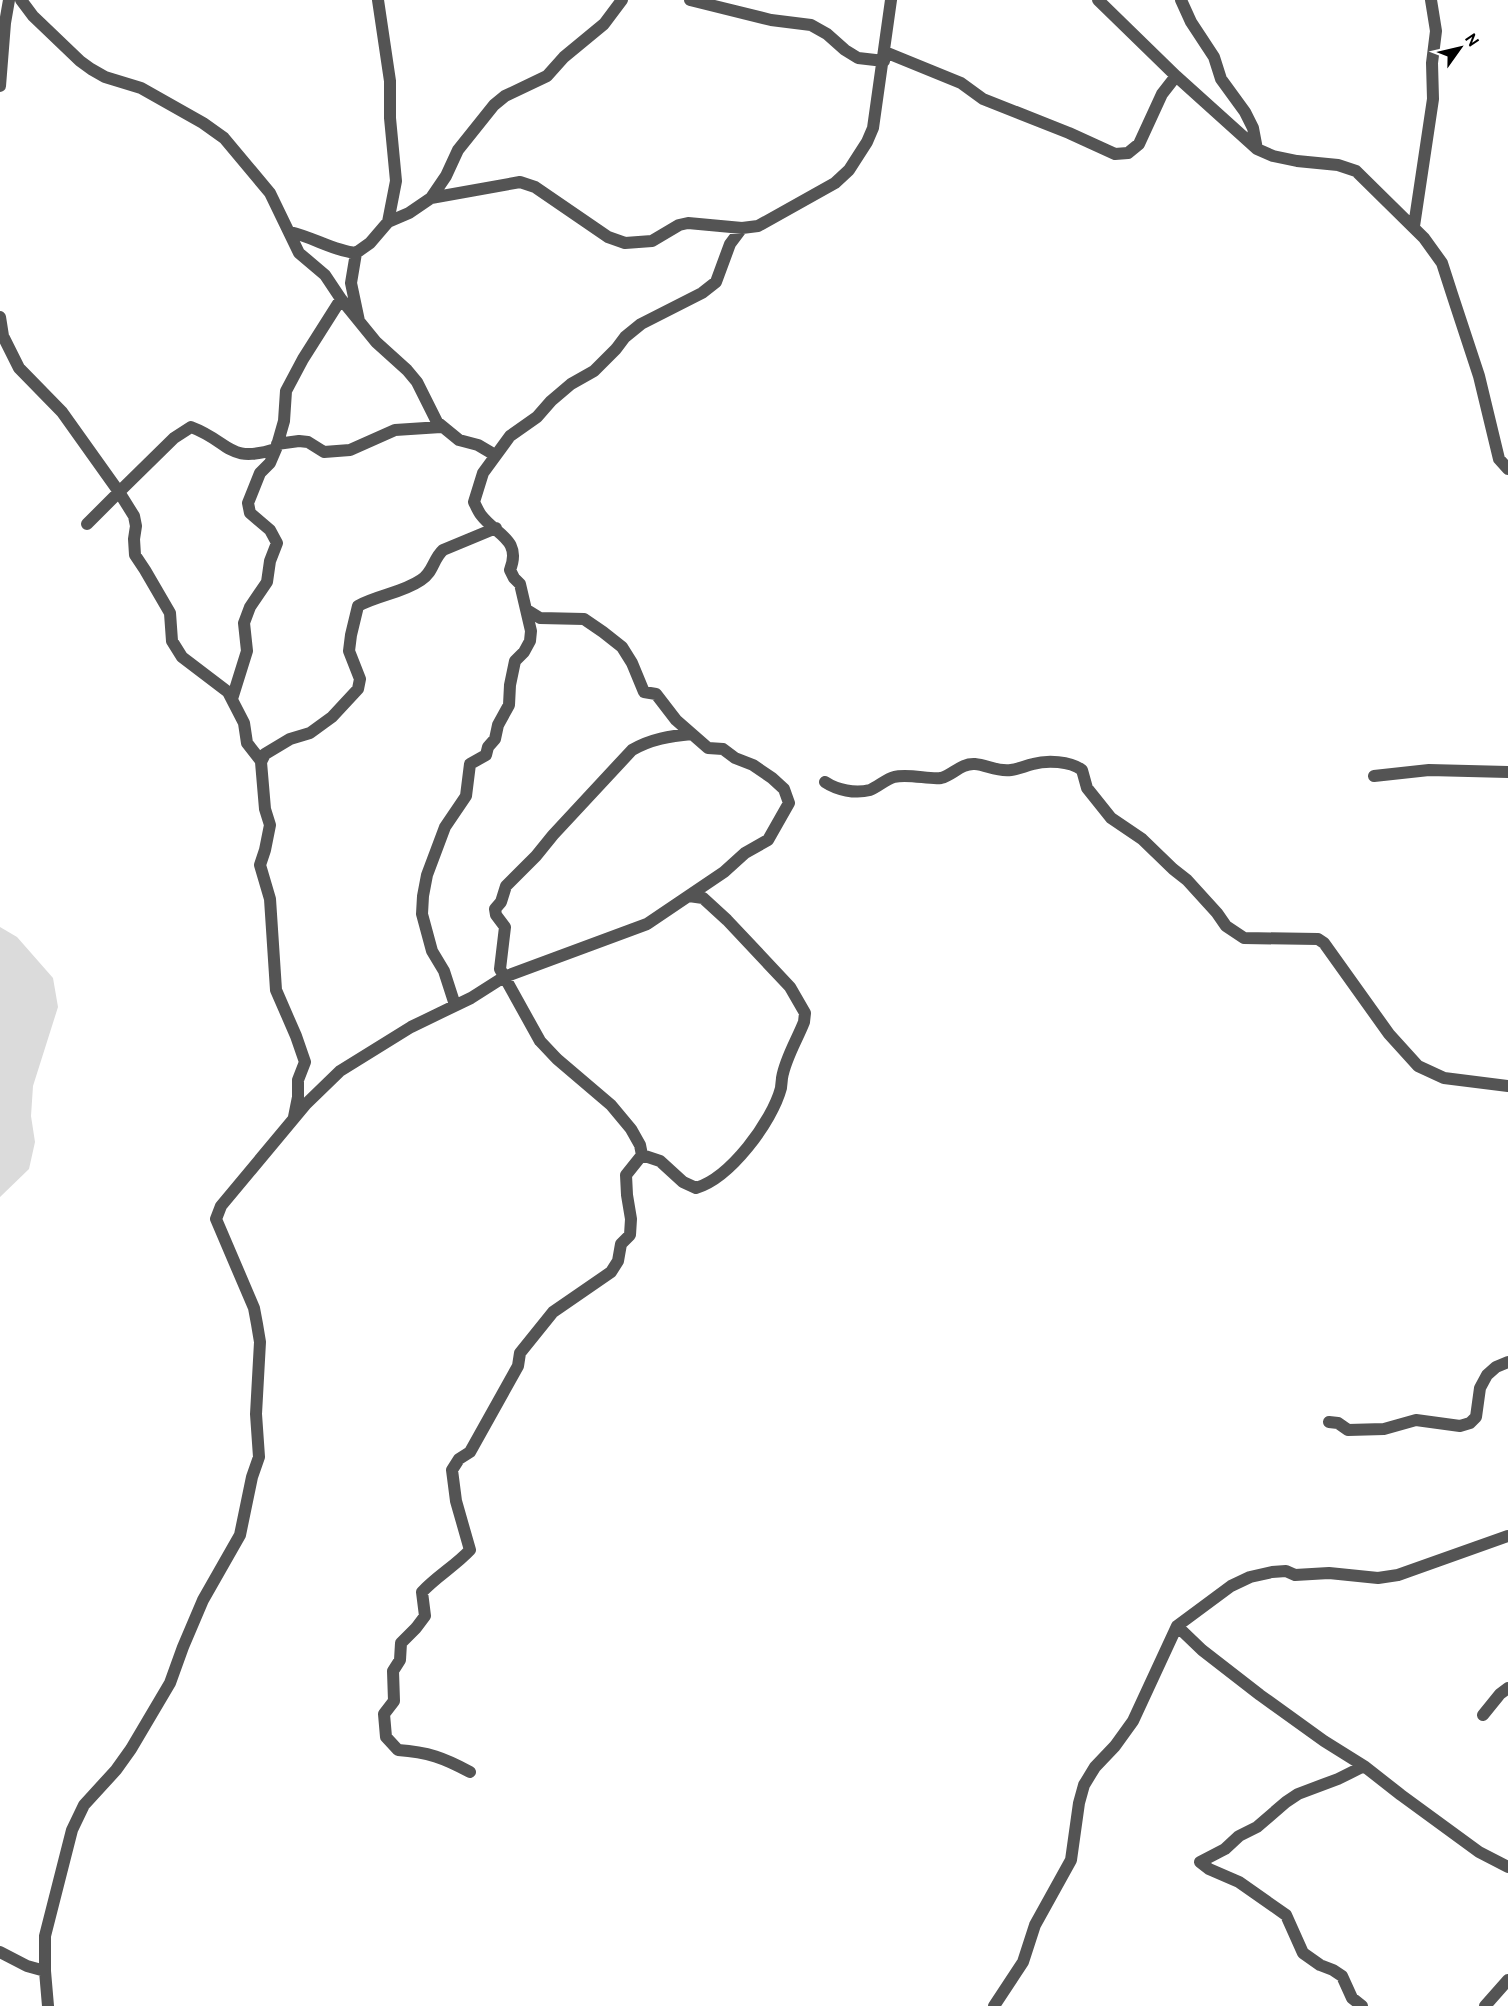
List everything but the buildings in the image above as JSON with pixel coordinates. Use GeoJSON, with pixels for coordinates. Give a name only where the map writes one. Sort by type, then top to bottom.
{"type":"FeatureCollection","features":[{"type":"Feature","properties":{"kind":"street"},"geometry":{"type":"LineString","coordinates":[[0,86],[2,33],[9,0]]}},
{"type":"Feature","properties":{"kind":"street"},"geometry":{"type":"LineString","coordinates":[[21,0],[33,16],[91,69],[105,77],[141,88],[203,123],[224,138],[270,193],[299,253],[325,275],[341,299],[376,342],[417,382],[425,401],[441,427],[459,440],[495,455]]}},
{"type":"Feature","properties":{"kind":"street"},"geometry":{"type":"LineString","coordinates":[[378,0],[390,81],[390,118],[396,181],[388,222]]}},
{"type":"Feature","properties":{"kind":"street"},"geometry":{"type":"LineString","coordinates":[[290,232],[318,240],[346,252],[356,253],[370,243],[388,222],[409,213],[431,198],[446,176],[458,150],[494,105],[505,96],[548,76],[564,57],[604,24],[622,0]]}},
{"type":"Feature","properties":{"kind":"street"},"geometry":{"type":"LineString","coordinates":[[690,0],[771,20],[811,25],[827,34],[858,58],[884,57],[961,83],[983,99],[1069,133],[1114,154],[1128,153],[1139,144],[1162,94],[1176,76]]}},
{"type":"Feature","properties":{"kind":"street"},"geometry":{"type":"LineString","coordinates":[[431,198],[520,182],[535,187],[608,237],[625,243],[652,241],[679,225],[688,223],[742,228],[758,226],[835,183],[849,170],[867,142],[873,128],[891,0]]}},
{"type":"Feature","properties":{"kind":"street"},"geometry":{"type":"LineString","coordinates":[[1098,0],[1176,76],[1257,149],[1272,156],[1338,165],[1356,171],[1384,201],[1414,226],[1442,263],[1479,376],[1499,459],[1508,469]]}},
{"type":"Feature","properties":{"kind":"street"},"geometry":{"type":"LineString","coordinates":[[1181,0],[1191,22],[1214,57],[1221,79],[1245,112],[1253,128],[1257,149]]}},
{"type":"Feature","properties":{"kind":"street"},"geometry":{"type":"LineString","coordinates":[[1414,226],[1433,99],[1432,63],[1436,32],[1431,0]]}},
{"type":"Feature","properties":{"kind":"street"},"geometry":{"type":"LineString","coordinates":[[454,1005],[444,971],[432,951],[422,914],[427,875],[445,827],[466,796],[470,764],[486,755],[488,747],[495,739],[498,724],[509,705],[515,661],[530,641],[531,631],[520,584],[510,570],[515,559],[510,544],[481,515],[474,502],[483,473],[510,436],[537,417],[571,384],[594,371],[625,337],[641,324],[702,293],[716,282],[730,244],[742,228]]}},
{"type":"Feature","properties":{"kind":"street"},"geometry":{"type":"LineString","coordinates":[[356,253],[351,283],[359,321]]}},
{"type":"Feature","properties":{"kind":"street"},"geometry":{"type":"LineString","coordinates":[[232,699],[247,651],[244,623],[250,607],[267,582],[270,561],[277,543],[270,530],[250,513],[248,503],[260,473],[270,463],[277,446],[284,421],[286,391],[303,359],[341,299]]}},
{"type":"Feature","properties":{"kind":"street"},"geometry":{"type":"LineString","coordinates":[[0,317],[3,336],[19,368],[62,412],[134,516],[135,555],[170,612],[171,641],[182,657],[228,692],[244,723],[247,743],[261,761],[265,809],[270,825],[260,865],[270,899],[276,990],[305,1062],[298,1080],[298,1097],[293,1121]]}},
{"type":"Feature","properties":{"kind":"street"},"geometry":{"type":"LineString","coordinates":[[87,524],[174,438],[191,427],[238,454],[256,455],[277,446],[308,442],[324,452],[350,450],[395,430],[441,427]]}},
{"type":"Feature","properties":{"kind":"street"},"geometry":{"type":"LineString","coordinates":[[261,761],[266,754],[290,739],[310,733],[332,717],[358,689],[360,679],[349,651],[358,606],[372,598],[384,596],[422,580],[432,570],[437,556],[443,550],[496,528]]}},
{"type":"Feature","properties":{"kind":"street"},"geometry":{"type":"LineString","coordinates":[[48,2006],[45,1936],[77,1816],[116,1770],[170,1683],[203,1600],[240,1535],[252,1477],[259,1457],[256,1414],[260,1342],[254,1308],[216,1219],[221,1206],[306,1104],[340,1071],[411,1027],[504,977],[647,924],[724,872],[745,853],[768,840],[789,803],[784,789],[772,778],[753,765],[735,759],[723,749],[708,748],[665,708],[656,694],[644,692],[632,663],[622,647],[603,632],[584,619],[540,618],[527,610]]}},
{"type":"Feature","properties":{"kind":"street"},"geometry":{"type":"LineString","coordinates":[[470,1772],[442,1757],[421,1751],[398,1750],[386,1737],[384,1714],[394,1701],[393,1671],[400,1660],[401,1643],[424,1616],[422,1592],[435,1578],[459,1562],[470,1550],[456,1501],[452,1470],[459,1459],[470,1452],[518,1366],[520,1353],[552,1312],[611,1272],[618,1261],[621,1244],[630,1235],[631,1219],[626,1175],[642,1155],[640,1145],[631,1129],[611,1105],[557,1059],[540,1041],[500,969],[505,927],[496,915],[495,909],[501,902],[506,886],[632,750],[645,743],[666,737],[692,734]]}},
{"type":"Feature","properties":{"kind":"street"},"geometry":{"type":"LineString","coordinates":[[825,782],[836,789],[856,791],[869,790],[895,777],[941,778],[962,766],[975,764],[998,771],[1012,770],[1036,763],[1053,762],[1077,766],[1082,770],[1087,788],[1111,818],[1142,839],[1187,880],[1218,913],[1226,926],[1244,938],[1318,939],[1324,943],[1389,1034],[1418,1066],[1444,1078],[1508,1086]]}},
{"type":"Feature","properties":{"kind":"street"},"geometry":{"type":"LineString","coordinates":[[1374,776],[1429,771],[1508,772]]}},
{"type":"Feature","properties":{"kind":"street"},"geometry":{"type":"LineString","coordinates":[[642,1155],[660,1161],[683,1182],[696,1188],[719,1177],[736,1162],[768,1116],[781,1088],[782,1077],[804,1022],[805,1013],[790,987],[703,898],[689,896]]}},
{"type":"Feature","properties":{"kind":"street"},"geometry":{"type":"LineString","coordinates":[[1329,1422],[1338,1423],[1348,1430],[1384,1429],[1416,1420],[1460,1426],[1470,1424],[1476,1417],[1480,1388],[1487,1375],[1496,1367],[1508,1362]]}},
{"type":"Feature","properties":{"kind":"street"},"geometry":{"type":"LineString","coordinates":[[994,2006],[1023,1962],[1035,1925],[1071,1860],[1079,1803],[1084,1785],[1095,1767],[1115,1746],[1133,1721],[1177,1626],[1231,1586],[1250,1577],[1286,1571],[1295,1575],[1329,1573],[1378,1578],[1398,1575],[1508,1536]]}},
{"type":"Feature","properties":{"kind":"street"},"geometry":{"type":"LineString","coordinates":[[1177,1626],[1202,1650],[1260,1695],[1324,1741],[1364,1766],[1401,1796],[1479,1852],[1508,1867]]}},
{"type":"Feature","properties":{"kind":"street"},"geometry":{"type":"LineString","coordinates":[[1483,1715],[1508,1688]]}},
{"type":"Feature","properties":{"kind":"street"},"geometry":{"type":"LineString","coordinates":[[1362,2006],[1352,1998],[1342,1976],[1303,1953],[1286,1915],[1239,1882],[1209,1869],[1200,1862],[1225,1849],[1239,1836],[1257,1827],[1298,1794],[1338,1779],[1364,1766]]}},
{"type":"Feature","properties":{"kind":"street"},"geometry":{"type":"LineString","coordinates":[[0,1952],[27,1966],[45,1971]]}},
{"type":"Feature","properties":{"kind":"street"},"geometry":{"type":"LineString","coordinates":[[1485,2006],[1508,1980]]}},
{"type":"Feature","properties":{"kind":"shaded area"},"geometry":{"type":"Polygon","coordinates":[[[0,927],[17,937],[53,978],[58,1007],[33,1086],[31,1116],[35,1142],[29,1169],[0,1197],[0,927]]]}}]}
